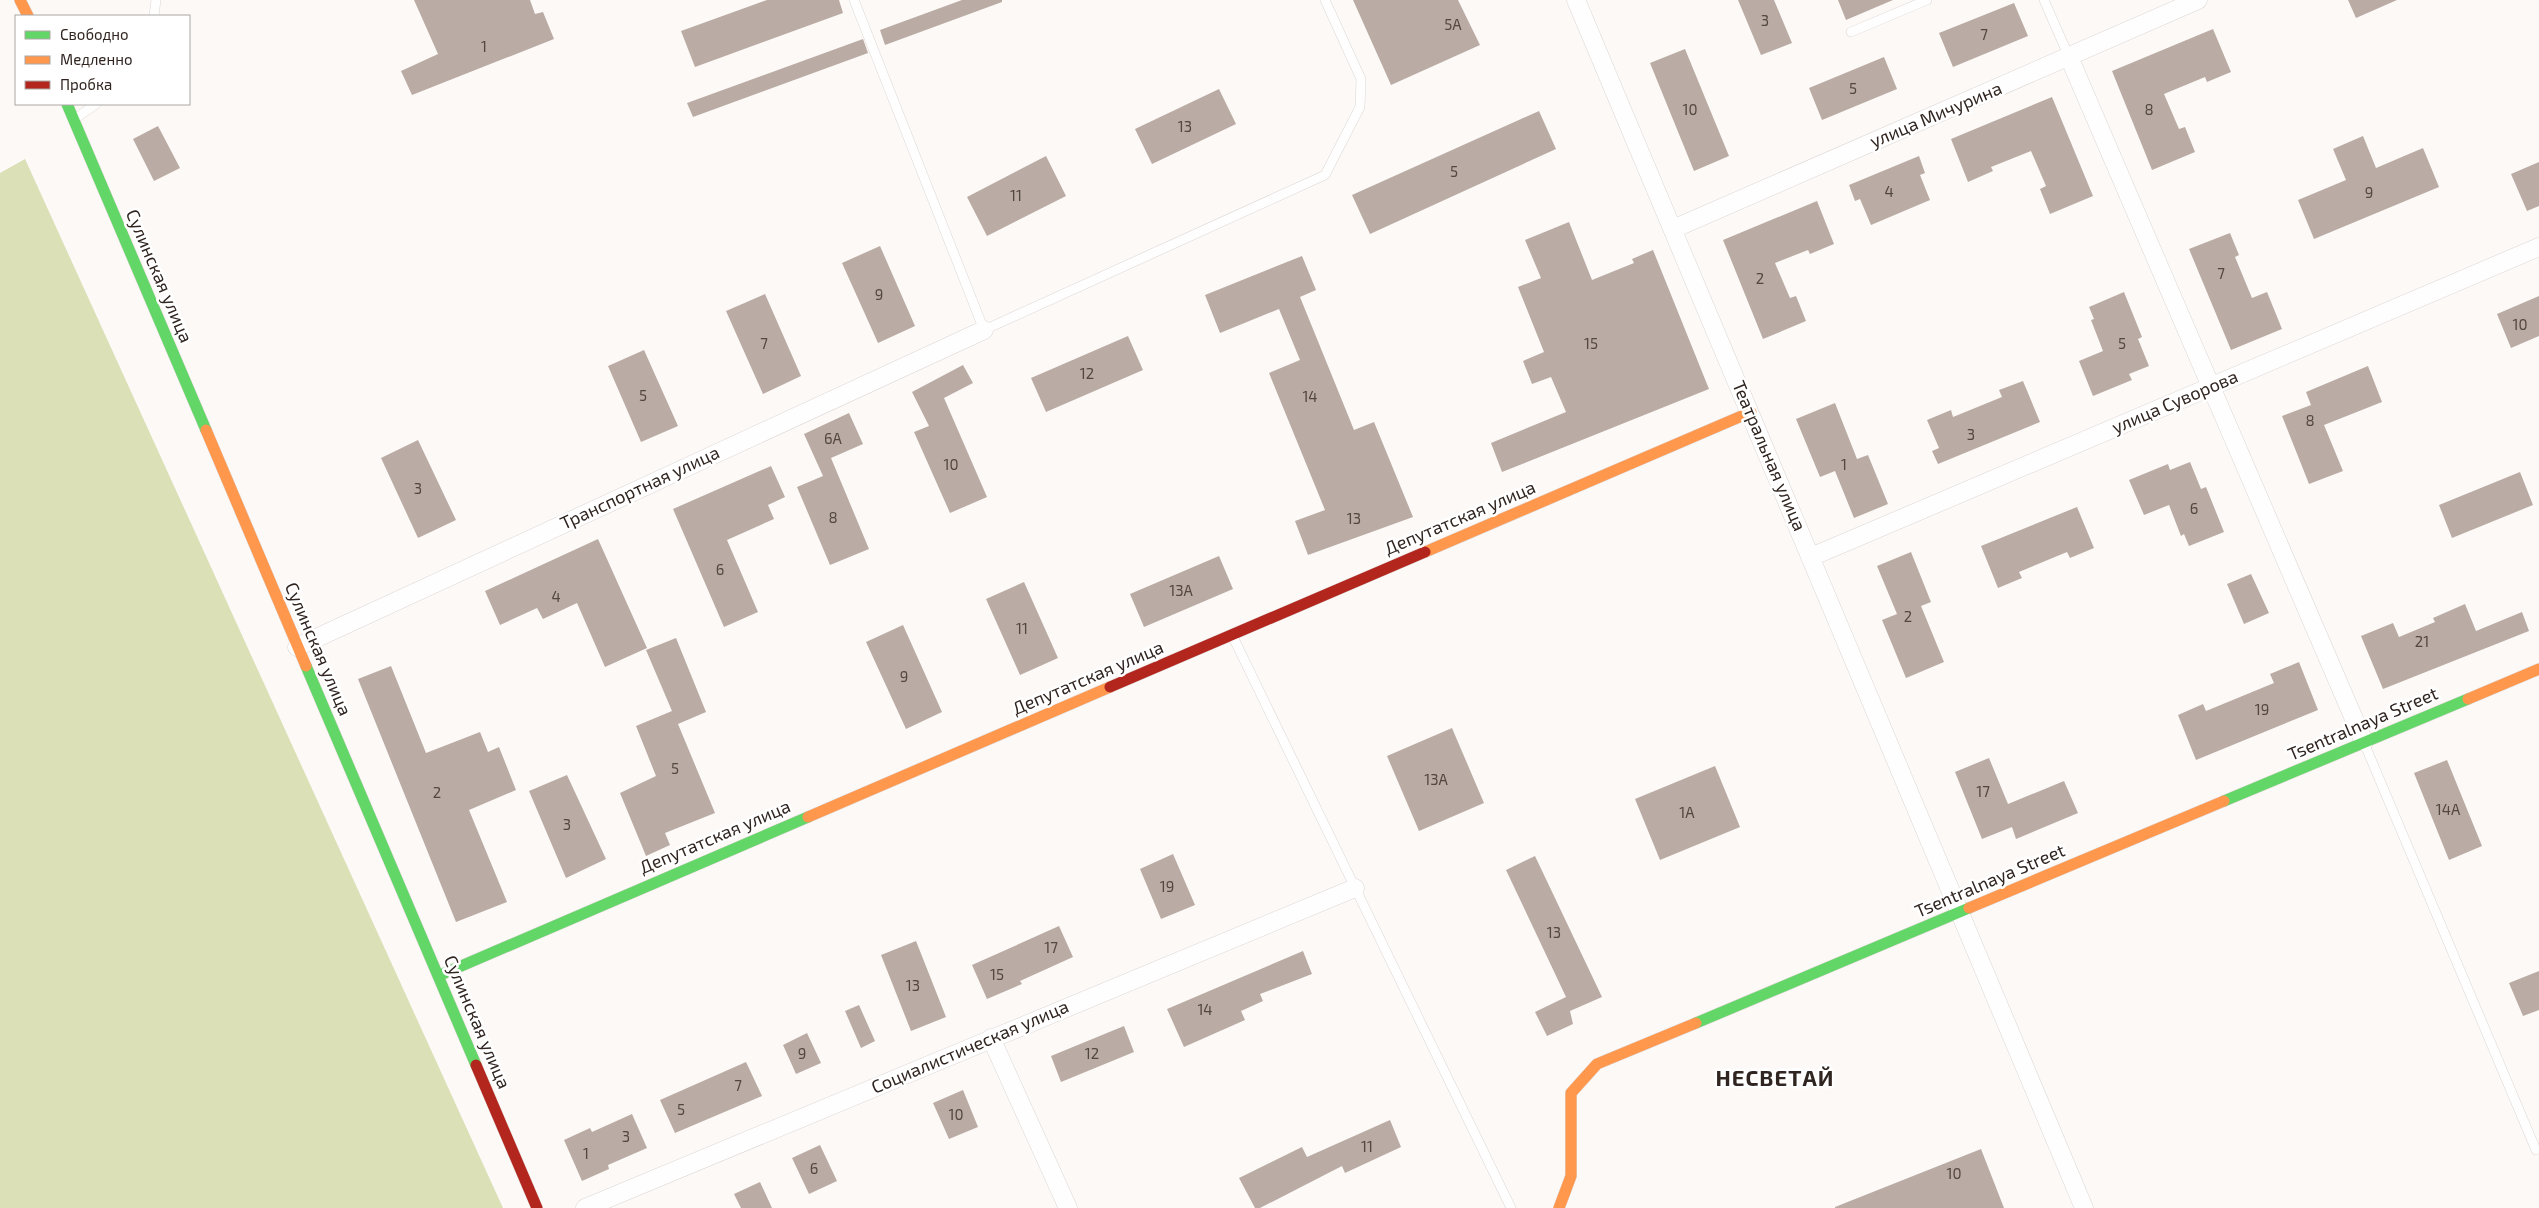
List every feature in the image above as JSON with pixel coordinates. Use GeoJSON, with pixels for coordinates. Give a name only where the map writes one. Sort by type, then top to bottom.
{"type":"FeatureCollection","features":[{"type":"Feature","properties":{"kind":"main road"},"geometry":{"type":"LineString","coordinates":[[20,0],[28,15]]}},
{"type":"Feature","properties":{"kind":"main road","name":"Сулинская улица"},"geometry":{"type":"LineString","coordinates":[[67,105],[537,1208]]}},
{"type":"Feature","properties":{"kind":"main road","name":"Депутатская улица"},"geometry":{"type":"LineString","coordinates":[[438,976],[1751,412]]}},
{"type":"Feature","properties":{"kind":"main road","name":"Tsentralnaya Street"},"geometry":{"type":"LineString","coordinates":[[1559,1208],[1571,1176],[1572,1093],[1597,1064],[2539,669]]}},
{"type":"Feature","properties":{"kind":"street","name":"Театральная улица"},"geometry":{"type":"LineString","coordinates":[[1576,0],[1751,412],[2084,1208]]}},
{"type":"Feature","properties":{"kind":"street","name":"улица Мичурина"},"geometry":{"type":"LineString","coordinates":[[1673,229],[2198,0]]}},
{"type":"Feature","properties":{"kind":"street"},"geometry":{"type":"LineString","coordinates":[[2069,57],[2364,742]]}},
{"type":"Feature","properties":{"kind":"street","name":"улица Суворова"},"geometry":{"type":"LineString","coordinates":[[1811,557],[2539,247]]}},
{"type":"Feature","properties":{"kind":"street","name":"Транспортная улица"},"geometry":{"type":"LineString","coordinates":[[297,647],[984,330]]}},
{"type":"Feature","properties":{"kind":"street","name":"Социалистическая улица"},"geometry":{"type":"LineString","coordinates":[[586,1208],[1355,888]]}},
{"type":"Feature","properties":{"kind":"street"},"geometry":{"type":"LineString","coordinates":[[991,1038],[1068,1208]]}},
{"type":"Feature","properties":{"kind":"lane"},"geometry":{"type":"LineString","coordinates":[[154,15],[156,0]]}},
{"type":"Feature","properties":{"kind":"lane"},"geometry":{"type":"LineString","coordinates":[[854,0],[984,330],[1325,175],[1360,107],[1361,79],[1325,0]]}},
{"type":"Feature","properties":{"kind":"lane"},"geometry":{"type":"LineString","coordinates":[[1851,32],[1927,0]]}},
{"type":"Feature","properties":{"kind":"lane"},"geometry":{"type":"LineString","coordinates":[[2044,0],[2069,57]]}},
{"type":"Feature","properties":{"kind":"lane"},"geometry":{"type":"LineString","coordinates":[[74,120],[95,105]]}},
{"type":"Feature","properties":{"kind":"lane"},"geometry":{"type":"LineString","coordinates":[[1232,635],[1512,1208]]}},
{"type":"Feature","properties":{"kind":"lane"},"geometry":{"type":"LineString","coordinates":[[2364,742],[2536,1150]]}},
{"type":"Feature","properties":{"kind":"green space"},"geometry":{"type":"Polygon","coordinates":[[[25,159],[503,1208],[0,1208],[0,173],[25,159]]]}},
{"type":"Feature","properties":{"kind":"building"},"geometry":{"type":"Polygon","coordinates":[[[414,0],[530,0],[535,14],[543,12],[554,39],[412,95],[401,71],[438,54],[414,0]]]}},
{"type":"Feature","properties":{"kind":"building"},"geometry":{"type":"Polygon","coordinates":[[[767,0],[839,0],[843,13],[695,67],[681,31],[767,0]]]}},
{"type":"Feature","properties":{"kind":"building"},"geometry":{"type":"Polygon","coordinates":[[[962,0],[1002,0],[1002,2],[885,45],[880,30],[962,0]]]}},
{"type":"Feature","properties":{"kind":"building"},"geometry":{"type":"Polygon","coordinates":[[[1353,0],[1458,0],[1480,45],[1391,85],[1353,0]]]}},
{"type":"Feature","properties":{"kind":"building"},"geometry":{"type":"Polygon","coordinates":[[[1738,0],[1774,0],[1792,43],[1761,55],[1738,0]]]}},
{"type":"Feature","properties":{"kind":"building"},"geometry":{"type":"Polygon","coordinates":[[[1838,0],[1893,0],[1846,20],[1838,0]]]}},
{"type":"Feature","properties":{"kind":"building"},"geometry":{"type":"Polygon","coordinates":[[[2348,0],[2397,0],[2356,18],[2348,0]]]}},
{"type":"Feature","properties":{"kind":"building"},"geometry":{"type":"Polygon","coordinates":[[[2014,3],[2028,36],[1953,67],[1939,33],[2014,3]]]}},
{"type":"Feature","properties":{"kind":"building"},"geometry":{"type":"Polygon","coordinates":[[[2213,29],[2231,72],[2207,82],[2205,77],[2164,94],[2179,129],[2185,127],[2195,152],[2152,170],[2112,71],[2213,29]]]}},
{"type":"Feature","properties":{"kind":"building"},"geometry":{"type":"Polygon","coordinates":[[[863,39],[868,53],[693,117],[687,103],[863,39]]]}},
{"type":"Feature","properties":{"kind":"building"},"geometry":{"type":"Polygon","coordinates":[[[1685,49],[1729,156],[1694,171],[1650,63],[1685,49]]]}},
{"type":"Feature","properties":{"kind":"building"},"geometry":{"type":"Polygon","coordinates":[[[1884,57],[1897,89],[1822,120],[1809,88],[1884,57]]]}},
{"type":"Feature","properties":{"kind":"building"},"geometry":{"type":"Polygon","coordinates":[[[1219,89],[1236,124],[1152,164],[1135,129],[1219,89]]]}},
{"type":"Feature","properties":{"kind":"building"},"geometry":{"type":"Polygon","coordinates":[[[2052,97],[2093,196],[2050,214],[2040,189],[2046,186],[2031,151],[1991,167],[1993,171],[1968,182],[1951,139],[2052,97]]]}},
{"type":"Feature","properties":{"kind":"building"},"geometry":{"type":"Polygon","coordinates":[[[1539,111],[1556,149],[1370,234],[1352,195],[1539,111]]]}},
{"type":"Feature","properties":{"kind":"building"},"geometry":{"type":"Polygon","coordinates":[[[158,126],[180,168],[154,181],[133,139],[158,126]]]}},
{"type":"Feature","properties":{"kind":"building"},"geometry":{"type":"Polygon","coordinates":[[[2363,136],[2376,168],[2423,148],[2439,187],[2314,239],[2298,200],[2346,180],[2333,149],[2363,136]]]}},
{"type":"Feature","properties":{"kind":"building"},"geometry":{"type":"Polygon","coordinates":[[[1046,156],[1066,196],[987,236],[967,197],[1046,156]]]}},
{"type":"Feature","properties":{"kind":"building"},"geometry":{"type":"Polygon","coordinates":[[[1919,156],[1925,173],[1920,175],[1930,200],[1871,225],[1860,199],[1855,201],[1849,185],[1919,156]]]}},
{"type":"Feature","properties":{"kind":"building"},"geometry":{"type":"Polygon","coordinates":[[[2539,162],[2539,206],[2527,211],[2511,174],[2539,162]]]}},
{"type":"Feature","properties":{"kind":"building"},"geometry":{"type":"Polygon","coordinates":[[[1817,201],[1834,244],[1810,254],[1808,250],[1775,263],[1790,298],[1796,296],[1806,321],[1763,339],[1723,240],[1817,201]]]}},
{"type":"Feature","properties":{"kind":"building"},"geometry":{"type":"Polygon","coordinates":[[[1569,222],[1592,280],[1634,263],[1632,259],[1653,250],[1709,389],[1502,472],[1491,443],[1566,412],[1551,377],[1532,384],[1523,361],[1544,352],[1518,287],[1541,278],[1525,240],[1569,222]]]}},
{"type":"Feature","properties":{"kind":"building"},"geometry":{"type":"Polygon","coordinates":[[[2230,233],[2239,255],[2235,257],[2252,298],[2267,292],[2282,329],[2231,350],[2189,249],[2230,233]]]}},
{"type":"Feature","properties":{"kind":"building"},"geometry":{"type":"Polygon","coordinates":[[[880,246],[915,326],[878,343],[842,263],[880,246]]]}},
{"type":"Feature","properties":{"kind":"building"},"geometry":{"type":"Polygon","coordinates":[[[1302,256],[1316,290],[1300,297],[1354,430],[1374,422],[1413,517],[1308,555],[1295,521],[1325,510],[1269,373],[1300,360],[1279,309],[1220,333],[1205,295],[1302,256]]]}},
{"type":"Feature","properties":{"kind":"building"},"geometry":{"type":"Polygon","coordinates":[[[2124,292],[2142,337],[2138,339],[2149,366],[2129,374],[2132,380],[2093,396],[2079,361],[2103,351],[2091,320],[2094,319],[2089,307],[2124,292]]]}},
{"type":"Feature","properties":{"kind":"building"},"geometry":{"type":"Polygon","coordinates":[[[765,294],[801,376],[763,394],[726,311],[765,294]]]}},
{"type":"Feature","properties":{"kind":"building"},"geometry":{"type":"Polygon","coordinates":[[[2539,296],[2539,336],[2511,348],[2497,314],[2539,296]]]}},
{"type":"Feature","properties":{"kind":"building"},"geometry":{"type":"Polygon","coordinates":[[[1128,336],[1143,370],[1046,412],[1031,378],[1128,336]]]}},
{"type":"Feature","properties":{"kind":"building"},"geometry":{"type":"Polygon","coordinates":[[[644,350],[678,426],[641,442],[608,366],[644,350]]]}},
{"type":"Feature","properties":{"kind":"building"},"geometry":{"type":"Polygon","coordinates":[[[963,365],[973,383],[944,398],[987,497],[950,513],[914,432],[929,426],[912,392],[963,365]]]}},
{"type":"Feature","properties":{"kind":"building"},"geometry":{"type":"Polygon","coordinates":[[[2368,366],[2382,402],[2324,425],[2343,471],[2309,484],[2282,416],[2311,405],[2306,392],[2368,366]]]}},
{"type":"Feature","properties":{"kind":"building"},"geometry":{"type":"Polygon","coordinates":[[[2023,381],[2040,422],[1938,464],[1932,451],[1939,448],[1927,420],[1951,410],[1953,417],[2002,397],[1999,390],[2023,381]]]}},
{"type":"Feature","properties":{"kind":"building"},"geometry":{"type":"Polygon","coordinates":[[[1835,403],[1857,459],[1868,455],[1888,504],[1854,518],[1835,471],[1820,477],[1796,419],[1835,403]]]}},
{"type":"Feature","properties":{"kind":"building"},"geometry":{"type":"Polygon","coordinates":[[[849,413],[863,444],[831,458],[869,549],[830,565],[797,487],[823,476],[804,434],[849,413]]]}},
{"type":"Feature","properties":{"kind":"building"},"geometry":{"type":"Polygon","coordinates":[[[418,440],[456,520],[418,538],[381,458],[418,440]]]}},
{"type":"Feature","properties":{"kind":"building"},"geometry":{"type":"Polygon","coordinates":[[[2190,462],[2201,489],[2206,487],[2224,532],[2189,546],[2184,534],[2181,536],[2169,505],[2144,515],[2129,480],[2168,464],[2170,470],[2190,462]]]}},
{"type":"Feature","properties":{"kind":"building"},"geometry":{"type":"Polygon","coordinates":[[[771,466],[785,497],[768,505],[774,519],[727,540],[758,612],[724,627],[673,509],[771,466]]]}},
{"type":"Feature","properties":{"kind":"building"},"geometry":{"type":"Polygon","coordinates":[[[2520,472],[2533,505],[2452,538],[2439,505],[2520,472]]]}},
{"type":"Feature","properties":{"kind":"building"},"geometry":{"type":"Polygon","coordinates":[[[2077,507],[2094,548],[2070,558],[2067,552],[2019,572],[2022,578],[1998,588],[1981,546],[2077,507]]]}},
{"type":"Feature","properties":{"kind":"building"},"geometry":{"type":"Polygon","coordinates":[[[598,539],[647,648],[605,667],[577,603],[543,619],[537,608],[500,625],[485,591],[598,539]]]}},
{"type":"Feature","properties":{"kind":"building"},"geometry":{"type":"Polygon","coordinates":[[[1911,552],[1931,602],[1921,606],[1944,662],[1906,678],[1882,620],[1897,614],[1877,566],[1911,552]]]}},
{"type":"Feature","properties":{"kind":"building"},"geometry":{"type":"Polygon","coordinates":[[[1219,556],[1233,589],[1144,627],[1130,594],[1219,556]]]}},
{"type":"Feature","properties":{"kind":"building"},"geometry":{"type":"Polygon","coordinates":[[[2251,574],[2269,613],[2244,624],[2227,584],[2251,574]]]}},
{"type":"Feature","properties":{"kind":"building"},"geometry":{"type":"Polygon","coordinates":[[[1024,582],[1058,658],[1020,675],[986,599],[1024,582]]]}},
{"type":"Feature","properties":{"kind":"building"},"geometry":{"type":"Polygon","coordinates":[[[2465,604],[2476,631],[2522,612],[2529,631],[2383,689],[2361,636],[2393,623],[2399,637],[2435,622],[2433,618],[2465,604]]]}},
{"type":"Feature","properties":{"kind":"building"},"geometry":{"type":"Polygon","coordinates":[[[903,625],[942,712],[906,729],[866,642],[903,625]]]}},
{"type":"Feature","properties":{"kind":"building"},"geometry":{"type":"Polygon","coordinates":[[[676,638],[706,712],[678,724],[715,813],[665,833],[670,845],[646,856],[620,793],[656,776],[636,726],[672,711],[646,650],[676,638]]]}},
{"type":"Feature","properties":{"kind":"building"},"geometry":{"type":"Polygon","coordinates":[[[2299,662],[2318,710],[2196,760],[2178,715],[2203,704],[2206,711],[2274,683],[2270,674],[2299,662]]]}},
{"type":"Feature","properties":{"kind":"building"},"geometry":{"type":"Polygon","coordinates":[[[391,666],[426,753],[480,732],[488,752],[499,747],[516,790],[469,810],[507,902],[456,922],[358,679],[391,666]]]}},
{"type":"Feature","properties":{"kind":"building"},"geometry":{"type":"Polygon","coordinates":[[[1452,728],[1484,803],[1419,831],[1387,756],[1452,728]]]}},
{"type":"Feature","properties":{"kind":"building"},"geometry":{"type":"Polygon","coordinates":[[[1989,758],[2008,804],[2064,781],[2078,813],[2016,839],[2012,827],[1982,839],[1955,772],[1989,758]]]}},
{"type":"Feature","properties":{"kind":"building"},"geometry":{"type":"Polygon","coordinates":[[[2447,760],[2482,846],[2449,860],[2414,773],[2447,760]]]}},
{"type":"Feature","properties":{"kind":"building"},"geometry":{"type":"Polygon","coordinates":[[[1715,766],[1740,827],[1660,860],[1635,799],[1715,766]]]}},
{"type":"Feature","properties":{"kind":"building"},"geometry":{"type":"Polygon","coordinates":[[[567,775],[606,859],[566,878],[529,791],[567,775]]]}},
{"type":"Feature","properties":{"kind":"building"},"geometry":{"type":"Polygon","coordinates":[[[1173,854],[1195,905],[1161,919],[1140,869],[1173,854]]]}},
{"type":"Feature","properties":{"kind":"building"},"geometry":{"type":"Polygon","coordinates":[[[1535,856],[1602,997],[1570,1011],[1573,1024],[1547,1036],[1535,1012],[1566,997],[1506,870],[1535,856]]]}},
{"type":"Feature","properties":{"kind":"building"},"geometry":{"type":"Polygon","coordinates":[[[1059,926],[1073,957],[1020,981],[1022,984],[987,999],[972,965],[1059,926]]]}},
{"type":"Feature","properties":{"kind":"building"},"geometry":{"type":"Polygon","coordinates":[[[916,941],[946,1017],[911,1031],[881,955],[916,941]]]}},
{"type":"Feature","properties":{"kind":"building"},"geometry":{"type":"Polygon","coordinates":[[[1303,951],[1312,974],[1260,994],[1263,1001],[1241,1011],[1245,1020],[1184,1047],[1167,1009],[1303,951]]]}},
{"type":"Feature","properties":{"kind":"building"},"geometry":{"type":"Polygon","coordinates":[[[2539,971],[2539,1010],[2523,1016],[2509,983],[2539,971]]]}},
{"type":"Feature","properties":{"kind":"building"},"geometry":{"type":"Polygon","coordinates":[[[859,1005],[875,1041],[861,1048],[845,1011],[859,1005]]]}},
{"type":"Feature","properties":{"kind":"building"},"geometry":{"type":"Polygon","coordinates":[[[1124,1026],[1134,1052],[1061,1082],[1051,1056],[1124,1026]]]}},
{"type":"Feature","properties":{"kind":"building"},"geometry":{"type":"Polygon","coordinates":[[[807,1033],[821,1063],[796,1074],[783,1045],[807,1033]]]}},
{"type":"Feature","properties":{"kind":"building"},"geometry":{"type":"Polygon","coordinates":[[[746,1062],[762,1096],[675,1133],[660,1100],[746,1062]]]}},
{"type":"Feature","properties":{"kind":"building"},"geometry":{"type":"Polygon","coordinates":[[[963,1090],[978,1127],[949,1139],[933,1103],[963,1090]]]}},
{"type":"Feature","properties":{"kind":"building"},"geometry":{"type":"Polygon","coordinates":[[[632,1114],[647,1148],[608,1165],[609,1169],[582,1181],[564,1140],[590,1128],[592,1132],[632,1114]]]}},
{"type":"Feature","properties":{"kind":"building"},"geometry":{"type":"Polygon","coordinates":[[[1390,1120],[1401,1147],[1345,1173],[1342,1166],[1260,1208],[1255,1208],[1239,1178],[1302,1147],[1307,1157],[1390,1120]]]}},
{"type":"Feature","properties":{"kind":"building"},"geometry":{"type":"Polygon","coordinates":[[[820,1145],[837,1181],[809,1194],[792,1158],[820,1145]]]}},
{"type":"Feature","properties":{"kind":"building"},"geometry":{"type":"Polygon","coordinates":[[[1981,1149],[2004,1208],[1835,1208],[1835,1207],[1981,1149]]]}},
{"type":"Feature","properties":{"kind":"building"},"geometry":{"type":"Polygon","coordinates":[[[760,1182],[772,1208],[741,1208],[734,1194],[760,1182]]]}},
{"type":"Feature","properties":{"kind":"traffic: fast"},"geometry":{"type":"LineString","coordinates":[[67,105],[206,430]]}},
{"type":"Feature","properties":{"kind":"traffic: fast"},"geometry":{"type":"LineString","coordinates":[[306,666],[476,1065]]}},
{"type":"Feature","properties":{"kind":"traffic: fast"},"geometry":{"type":"LineString","coordinates":[[2224,801],[2468,699]]}},
{"type":"Feature","properties":{"kind":"traffic: fast"},"geometry":{"type":"LineString","coordinates":[[438,976],[808,817]]}},
{"type":"Feature","properties":{"kind":"traffic: fast"},"geometry":{"type":"LineString","coordinates":[[1696,1023],[1969,908]]}},
{"type":"Feature","properties":{"kind":"traffic: slow"},"geometry":{"type":"LineString","coordinates":[[20,0],[28,15]]}},
{"type":"Feature","properties":{"kind":"traffic: slow"},"geometry":{"type":"LineString","coordinates":[[1425,552],[1751,412]]}},
{"type":"Feature","properties":{"kind":"traffic: slow"},"geometry":{"type":"LineString","coordinates":[[206,430],[306,666]]}},
{"type":"Feature","properties":{"kind":"traffic: slow"},"geometry":{"type":"LineString","coordinates":[[2468,699],[2539,669]]}},
{"type":"Feature","properties":{"kind":"traffic: slow"},"geometry":{"type":"LineString","coordinates":[[808,817],[1110,687]]}},
{"type":"Feature","properties":{"kind":"traffic: slow"},"geometry":{"type":"LineString","coordinates":[[1969,908],[2224,801]]}},
{"type":"Feature","properties":{"kind":"traffic: slow"},"geometry":{"type":"LineString","coordinates":[[1559,1208],[1571,1176],[1571,1093],[1597,1064],[1696,1023]]}},
{"type":"Feature","properties":{"kind":"traffic: jam"},"geometry":{"type":"LineString","coordinates":[[1110,687],[1425,552]]}},
{"type":"Feature","properties":{"kind":"traffic: jam"},"geometry":{"type":"LineString","coordinates":[[476,1065],[537,1208]]}},
{"type":"Feature","properties":{"kind":"district","name":"НЕСВЕТАЙ"},"geometry":{"type":"Point","coordinates":[1775,1078]}}]}
